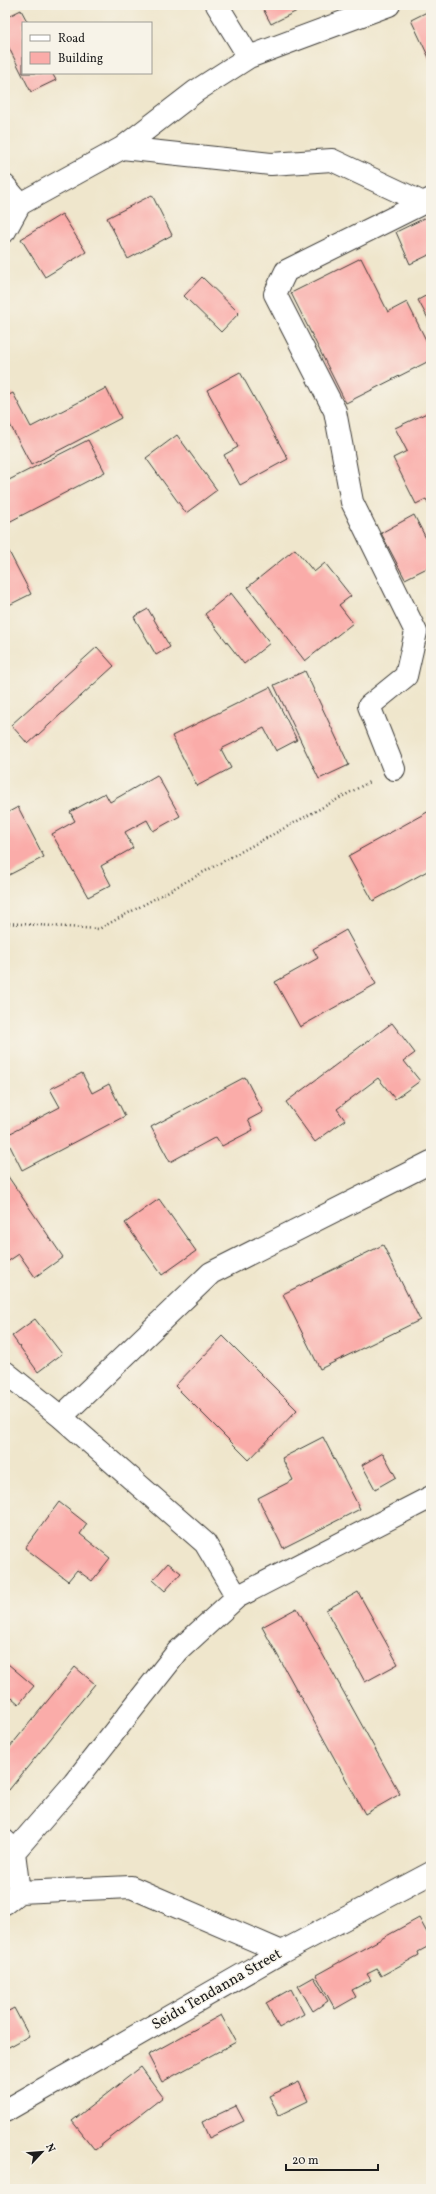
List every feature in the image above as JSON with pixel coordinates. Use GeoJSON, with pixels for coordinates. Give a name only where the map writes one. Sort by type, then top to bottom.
{"type":"FeatureCollection","features":[{"type":"Feature","properties":{"kind":"street"},"geometry":{"type":"LineString","coordinates":[[217,5],[249,57]]}},
{"type":"Feature","properties":{"kind":"street"},"geometry":{"type":"LineString","coordinates":[[5,231],[20,204],[122,148],[196,91],[249,57],[389,5]]}},
{"type":"Feature","properties":{"kind":"street"},"geometry":{"type":"LineString","coordinates":[[122,148],[271,164],[332,160],[426,201]]}},
{"type":"Feature","properties":{"kind":"street"},"geometry":{"type":"LineString","coordinates":[[5,186],[20,204]]}},
{"type":"Feature","properties":{"kind":"street"},"geometry":{"type":"LineString","coordinates":[[394,769],[370,706],[406,676],[416,632],[352,502],[335,411],[275,294],[286,271],[426,201]]}},
{"type":"Feature","properties":{"kind":"street"},"geometry":{"type":"LineString","coordinates":[[61,1417],[211,1273],[431,1162]]}},
{"type":"Feature","properties":{"kind":"street"},"geometry":{"type":"LineString","coordinates":[[5,1372],[61,1417],[205,1543],[237,1598]]}},
{"type":"Feature","properties":{"kind":"street"},"geometry":{"type":"LineString","coordinates":[[282,1952],[131,1887],[12,1898],[9,1847],[74,1783],[178,1651],[237,1598],[431,1497]]}},
{"type":"Feature","properties":{"kind":"street","name":"Seidu Tendanna Street"},"geometry":{"type":"LineString","coordinates":[[5,2111],[282,1952],[431,1873]]}},
{"type":"Feature","properties":{"kind":"path"},"geometry":{"type":"LineString","coordinates":[[5,923],[99,929],[394,769]]}},
{"type":"Feature","properties":{"kind":"building"},"geometry":{"type":"Polygon","coordinates":[[[261,5],[309,5],[271,24],[261,5]]]}},
{"type":"Feature","properties":{"kind":"building"},"geometry":{"type":"Polygon","coordinates":[[[21,10],[27,22],[22,22],[22,74],[5,40],[5,18],[21,10]]]}},
{"type":"Feature","properties":{"kind":"building"},"geometry":{"type":"Polygon","coordinates":[[[431,10],[431,62],[411,20],[431,10]]]}},
{"type":"Feature","properties":{"kind":"building"},"geometry":{"type":"Polygon","coordinates":[[[22,74],[53,74],[56,80],[31,92],[22,74]]]}},
{"type":"Feature","properties":{"kind":"building"},"geometry":{"type":"Polygon","coordinates":[[[152,195],[172,235],[128,259],[107,218],[152,195]]]}},
{"type":"Feature","properties":{"kind":"building"},"geometry":{"type":"Polygon","coordinates":[[[62,214],[86,252],[45,277],[21,239],[62,214]]]}},
{"type":"Feature","properties":{"kind":"building"},"geometry":{"type":"Polygon","coordinates":[[[431,215],[431,254],[410,264],[396,232],[431,215]]]}},
{"type":"Feature","properties":{"kind":"building"},"geometry":{"type":"Polygon","coordinates":[[[361,258],[388,312],[407,302],[431,350],[431,360],[346,403],[291,293],[361,258]]]}},
{"type":"Feature","properties":{"kind":"building"},"geometry":{"type":"Polygon","coordinates":[[[202,277],[239,313],[221,332],[184,296],[202,277]]]}},
{"type":"Feature","properties":{"kind":"building"},"geometry":{"type":"Polygon","coordinates":[[[431,293],[431,324],[418,300],[431,293]]]}},
{"type":"Feature","properties":{"kind":"building"},"geometry":{"type":"Polygon","coordinates":[[[240,372],[288,459],[240,485],[224,455],[238,447],[207,390],[240,372]]]}},
{"type":"Feature","properties":{"kind":"building"},"geometry":{"type":"Polygon","coordinates":[[[106,388],[121,418],[31,465],[5,415],[5,397],[13,393],[31,427],[106,388]]]}},
{"type":"Feature","properties":{"kind":"building"},"geometry":{"type":"Polygon","coordinates":[[[431,411],[431,509],[426,499],[416,504],[393,458],[407,451],[395,428],[431,411]]]}},
{"type":"Feature","properties":{"kind":"building"},"geometry":{"type":"Polygon","coordinates":[[[177,435],[217,490],[186,513],[146,458],[177,435]]]}},
{"type":"Feature","properties":{"kind":"building"},"geometry":{"type":"Polygon","coordinates":[[[88,440],[105,472],[5,524],[5,482],[88,440]]]}},
{"type":"Feature","properties":{"kind":"building"},"geometry":{"type":"Polygon","coordinates":[[[414,515],[431,548],[431,566],[405,579],[381,533],[414,515]]]}},
{"type":"Feature","properties":{"kind":"building"},"geometry":{"type":"Polygon","coordinates":[[[5,544],[31,594],[5,607],[5,544]]]}},
{"type":"Feature","properties":{"kind":"building"},"geometry":{"type":"Polygon","coordinates":[[[295,549],[314,572],[325,563],[351,596],[339,605],[353,623],[305,661],[248,587],[295,549]]]}},
{"type":"Feature","properties":{"kind":"building"},"geometry":{"type":"Polygon","coordinates":[[[231,593],[270,643],[244,664],[205,614],[231,593]]]}},
{"type":"Feature","properties":{"kind":"building"},"geometry":{"type":"Polygon","coordinates":[[[148,609],[170,647],[156,655],[134,617],[148,609]]]}},
{"type":"Feature","properties":{"kind":"building"},"geometry":{"type":"Polygon","coordinates":[[[97,647],[114,666],[28,744],[11,725],[97,647]]]}},
{"type":"Feature","properties":{"kind":"building"},"geometry":{"type":"Polygon","coordinates":[[[305,671],[349,765],[319,779],[274,685],[305,671]]]}},
{"type":"Feature","properties":{"kind":"building"},"geometry":{"type":"Polygon","coordinates":[[[270,687],[297,740],[276,751],[264,728],[221,749],[231,768],[197,786],[172,736],[270,687]]]}},
{"type":"Feature","properties":{"kind":"building"},"geometry":{"type":"Polygon","coordinates":[[[157,775],[180,816],[153,831],[147,820],[125,832],[133,848],[101,866],[111,885],[88,897],[52,834],[75,821],[70,812],[105,793],[110,802],[157,775]]]}},
{"type":"Feature","properties":{"kind":"building"},"geometry":{"type":"Polygon","coordinates":[[[18,807],[44,857],[5,877],[5,814],[18,807]]]}},
{"type":"Feature","properties":{"kind":"building"},"geometry":{"type":"Polygon","coordinates":[[[431,810],[431,869],[373,901],[348,856],[431,810]]]}},
{"type":"Feature","properties":{"kind":"building"},"geometry":{"type":"Polygon","coordinates":[[[346,930],[376,984],[300,1027],[275,982],[318,958],[313,949],[346,930]]]}},
{"type":"Feature","properties":{"kind":"building"},"geometry":{"type":"Polygon","coordinates":[[[392,1023],[415,1053],[404,1061],[420,1081],[395,1099],[378,1078],[337,1109],[345,1120],[315,1142],[286,1102],[392,1023]]]}},
{"type":"Feature","properties":{"kind":"building"},"geometry":{"type":"Polygon","coordinates":[[[82,1073],[92,1093],[109,1084],[125,1116],[22,1170],[5,1136],[60,1107],[50,1089],[82,1073]]]}},
{"type":"Feature","properties":{"kind":"building"},"geometry":{"type":"Polygon","coordinates":[[[245,1077],[263,1112],[248,1120],[253,1130],[222,1146],[216,1137],[170,1162],[151,1127],[245,1077]]]}},
{"type":"Feature","properties":{"kind":"building"},"geometry":{"type":"Polygon","coordinates":[[[5,1172],[63,1257],[35,1277],[19,1254],[7,1262],[5,1258],[5,1172]]]}},
{"type":"Feature","properties":{"kind":"building"},"geometry":{"type":"Polygon","coordinates":[[[159,1199],[196,1251],[162,1275],[125,1223],[159,1199]]]}},
{"type":"Feature","properties":{"kind":"building"},"geometry":{"type":"Polygon","coordinates":[[[383,1245],[420,1320],[320,1369],[283,1294],[383,1245]]]}},
{"type":"Feature","properties":{"kind":"building"},"geometry":{"type":"Polygon","coordinates":[[[35,1319],[62,1354],[38,1372],[12,1336],[35,1319]]]}},
{"type":"Feature","properties":{"kind":"building"},"geometry":{"type":"Polygon","coordinates":[[[223,1336],[297,1410],[249,1460],[175,1386],[223,1336]]]}},
{"type":"Feature","properties":{"kind":"building"},"geometry":{"type":"Polygon","coordinates":[[[323,1437],[360,1509],[283,1548],[258,1498],[293,1480],[282,1458],[323,1437]]]}},
{"type":"Feature","properties":{"kind":"building"},"geometry":{"type":"Polygon","coordinates":[[[383,1453],[396,1477],[375,1489],[362,1465],[383,1453]]]}},
{"type":"Feature","properties":{"kind":"building"},"geometry":{"type":"Polygon","coordinates":[[[59,1502],[87,1524],[80,1534],[110,1558],[92,1581],[77,1570],[68,1581],[25,1548],[59,1502]]]}},
{"type":"Feature","properties":{"kind":"building"},"geometry":{"type":"Polygon","coordinates":[[[168,1563],[181,1573],[165,1591],[153,1580],[168,1563]]]}},
{"type":"Feature","properties":{"kind":"building"},"geometry":{"type":"Polygon","coordinates":[[[358,1592],[398,1664],[365,1682],[326,1610],[358,1592]]]}},
{"type":"Feature","properties":{"kind":"building"},"geometry":{"type":"Polygon","coordinates":[[[297,1608],[400,1794],[365,1814],[262,1627],[297,1608]]]}},
{"type":"Feature","properties":{"kind":"building"},"geometry":{"type":"Polygon","coordinates":[[[8,1664],[34,1686],[19,1704],[12,1698],[5,1706],[5,1666],[8,1664]]]}},
{"type":"Feature","properties":{"kind":"building"},"geometry":{"type":"Polygon","coordinates":[[[75,1667],[95,1684],[9,1790],[5,1787],[5,1753],[75,1667]]]}},
{"type":"Feature","properties":{"kind":"building"},"geometry":{"type":"Polygon","coordinates":[[[419,1918],[431,1940],[431,1945],[418,1952],[419,1955],[381,1976],[377,1969],[367,1974],[371,1980],[352,1990],[356,1997],[335,2009],[316,1975],[419,1918]]]}},
{"type":"Feature","properties":{"kind":"building"},"geometry":{"type":"Polygon","coordinates":[[[314,1977],[328,2001],[313,2011],[298,1986],[314,1977]]]}},
{"type":"Feature","properties":{"kind":"building"},"geometry":{"type":"Polygon","coordinates":[[[291,1989],[304,2014],[279,2028],[266,2003],[291,1989]]]}},
{"type":"Feature","properties":{"kind":"building"},"geometry":{"type":"Polygon","coordinates":[[[14,2008],[29,2036],[5,2049],[5,2013],[14,2008]]]}},
{"type":"Feature","properties":{"kind":"building"},"geometry":{"type":"Polygon","coordinates":[[[221,2015],[236,2042],[162,2082],[148,2055],[221,2015]]]}},
{"type":"Feature","properties":{"kind":"building"},"geometry":{"type":"Polygon","coordinates":[[[141,2067],[163,2097],[95,2150],[72,2121],[141,2067]]]}},
{"type":"Feature","properties":{"kind":"building"},"geometry":{"type":"Polygon","coordinates":[[[299,2082],[308,2101],[279,2115],[269,2096],[299,2082]]]}},
{"type":"Feature","properties":{"kind":"building"},"geometry":{"type":"Polygon","coordinates":[[[236,2106],[244,2121],[209,2138],[202,2122],[236,2106]]]}}]}
